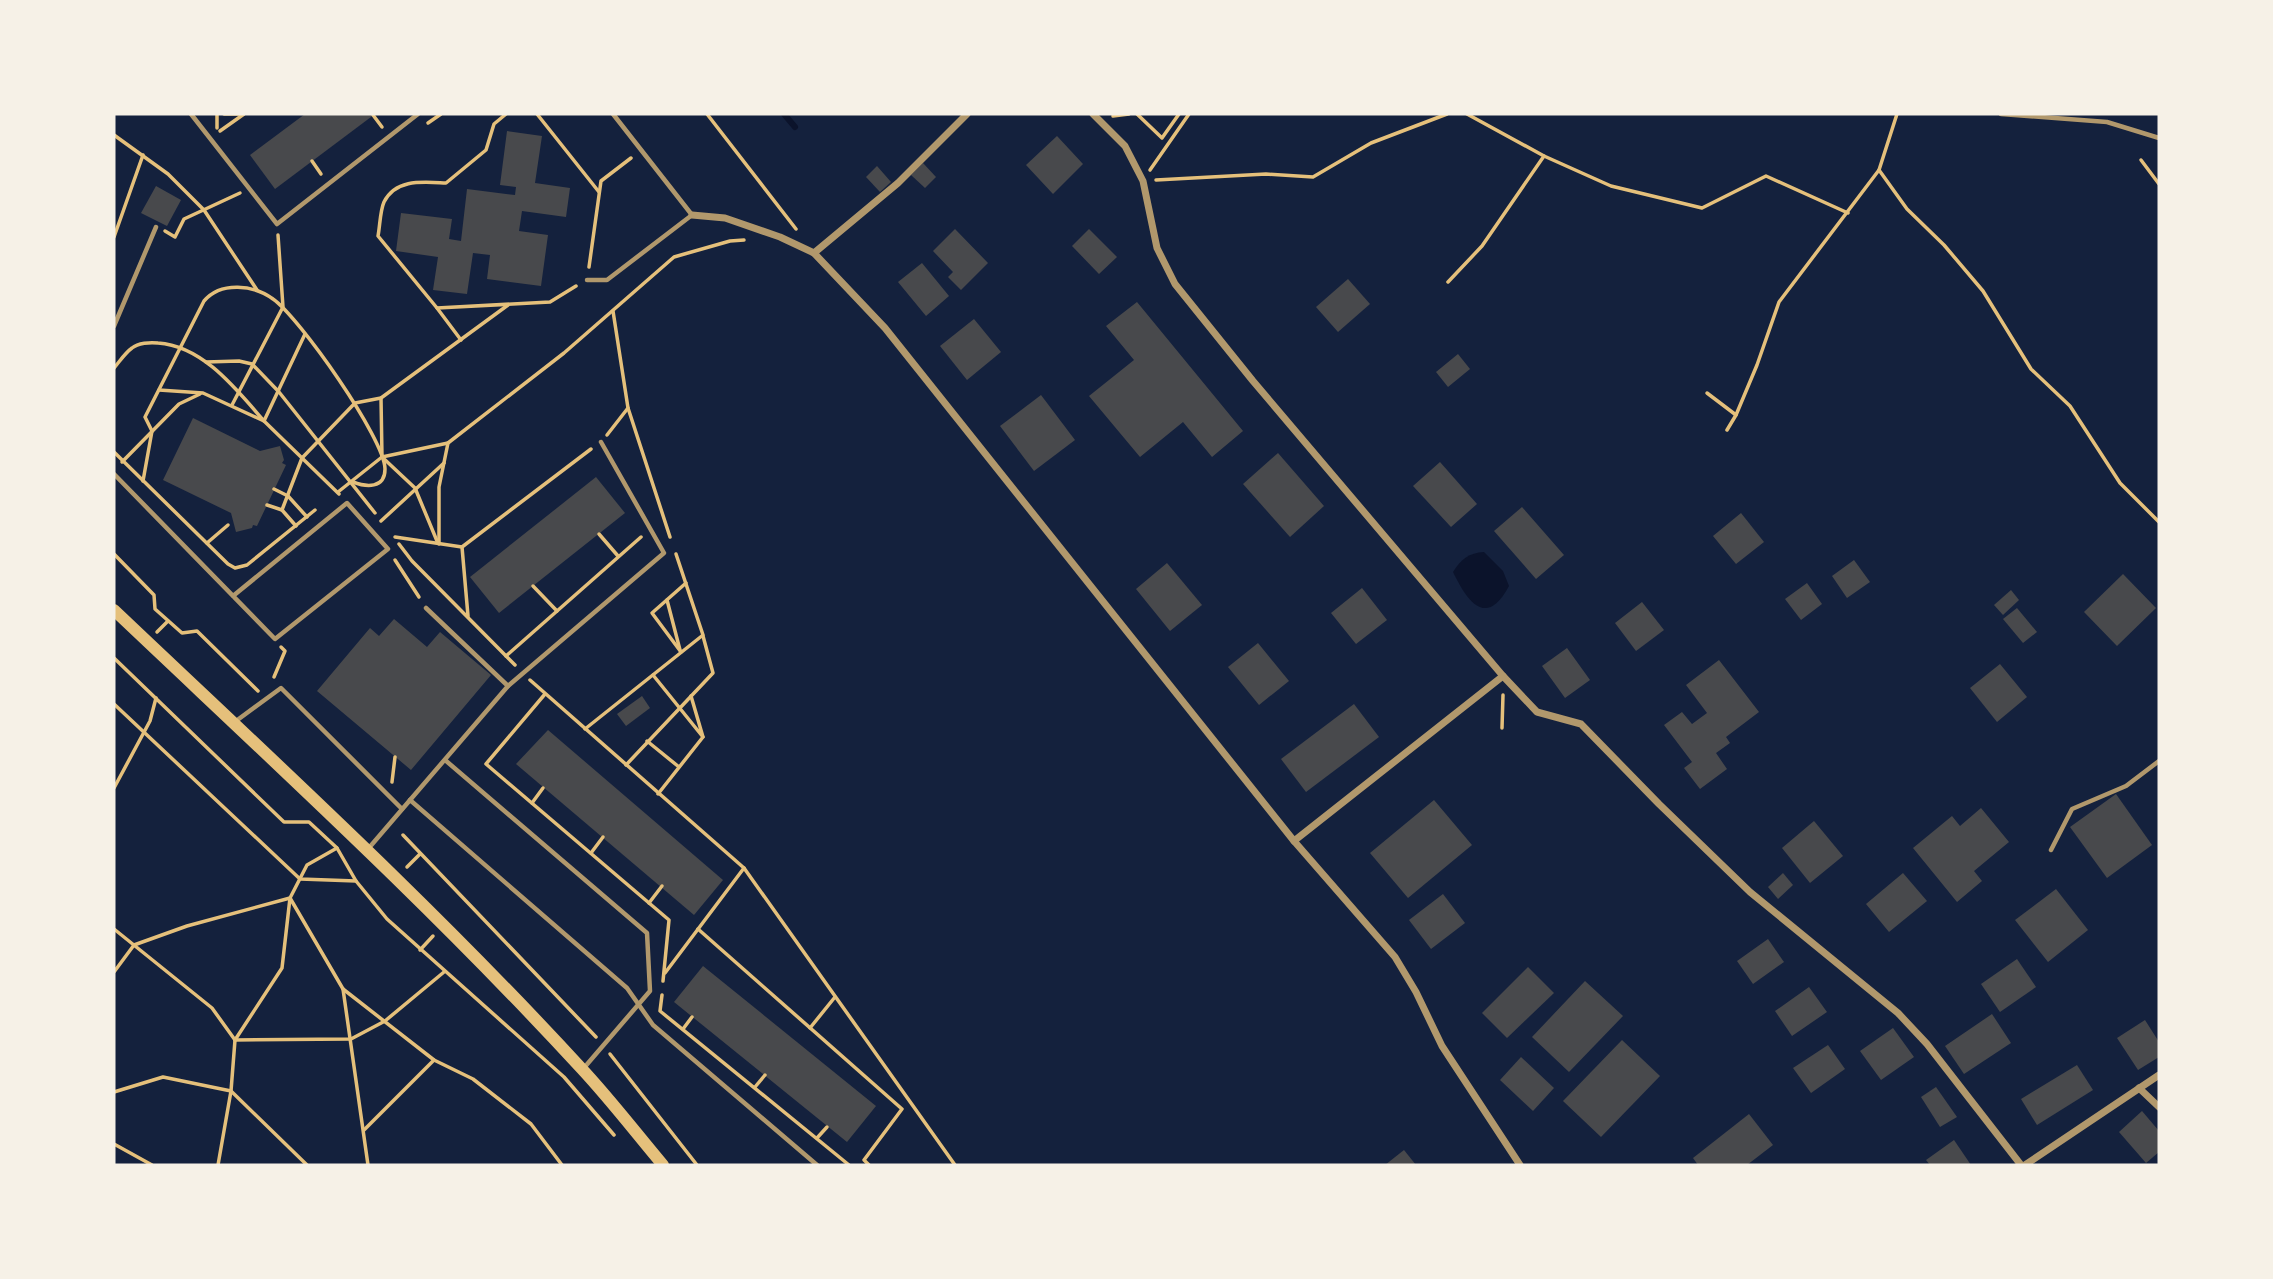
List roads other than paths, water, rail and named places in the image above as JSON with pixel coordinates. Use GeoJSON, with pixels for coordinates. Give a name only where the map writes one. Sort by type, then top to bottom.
{"type":"FeatureCollection","features":[{"type":"Feature","properties":{"kind":"main road"},"geometry":{"type":"LineString","coordinates":[[114,610],[443,924],[583,1069],[663,1165]]}},
{"type":"Feature","properties":{"kind":"street"},"geometry":{"type":"LineString","coordinates":[[814,253],[898,183],[967,114]]}},
{"type":"Feature","properties":{"kind":"street"},"geometry":{"type":"LineString","coordinates":[[1093,114],[1125,146],[1143,181],[1157,248],[1175,284],[1253,382],[1503,676],[1537,712],[1581,724],[1750,892],[1898,1013],[1942,1062],[2023,1165],[2159,1075]]}},
{"type":"Feature","properties":{"kind":"street"},"geometry":{"type":"LineString","coordinates":[[692,215],[725,218],[780,237],[814,253],[885,328],[1294,841],[1395,957],[1416,992],[1442,1046],[1520,1165]]}},
{"type":"Feature","properties":{"kind":"street"},"geometry":{"type":"LineString","coordinates":[[1294,841],[1503,676]]}},
{"type":"Feature","properties":{"kind":"street"},"geometry":{"type":"LineString","coordinates":[[2139,1088],[2159,1107]]}},
{"type":"Feature","properties":{"kind":"lane"},"geometry":{"type":"LineString","coordinates":[[191,114],[277,224],[418,114]]}},
{"type":"Feature","properties":{"kind":"lane"},"geometry":{"type":"LineString","coordinates":[[587,280],[607,280],[692,215],[613,114]]}},
{"type":"Feature","properties":{"kind":"lane"},"geometry":{"type":"LineString","coordinates":[[2001,114],[2107,122],[2159,138]]}},
{"type":"Feature","properties":{"kind":"lane"},"geometry":{"type":"LineString","coordinates":[[114,326],[156,228]]}},
{"type":"Feature","properties":{"kind":"lane"},"geometry":{"type":"LineString","coordinates":[[368,850],[508,686],[664,553],[601,442]]}},
{"type":"Feature","properties":{"kind":"lane"},"geometry":{"type":"LineString","coordinates":[[114,472],[233,596],[275,639],[388,549],[347,503],[233,596]]}},
{"type":"Feature","properties":{"kind":"lane"},"geometry":{"type":"LineString","coordinates":[[426,608],[508,686]]}},
{"type":"Feature","properties":{"kind":"lane"},"geometry":{"type":"LineString","coordinates":[[233,723],[281,688],[402,809]]}},
{"type":"Feature","properties":{"kind":"lane"},"geometry":{"type":"LineString","coordinates":[[445,760],[647,933],[650,991],[583,1069]]}},
{"type":"Feature","properties":{"kind":"lane"},"geometry":{"type":"LineString","coordinates":[[2052,850],[2071,809],[2126,786],[2159,761]]}},
{"type":"Feature","properties":{"kind":"lane"},"geometry":{"type":"LineString","coordinates":[[410,800],[627,988],[653,1025],[817,1165]]}},
{"type":"Feature","properties":{"kind":"water"},"geometry":{"type":"Polygon","coordinates":[[[1484,552],[1503,571],[1509,586],[1501,599],[1493,606],[1485,608],[1471,601],[1453,572],[1466,558],[1484,552]]]}},
{"type":"Feature","properties":{"kind":"waterway"},"geometry":{"type":"LineString","coordinates":[[784,114],[795,127]]}}]}
